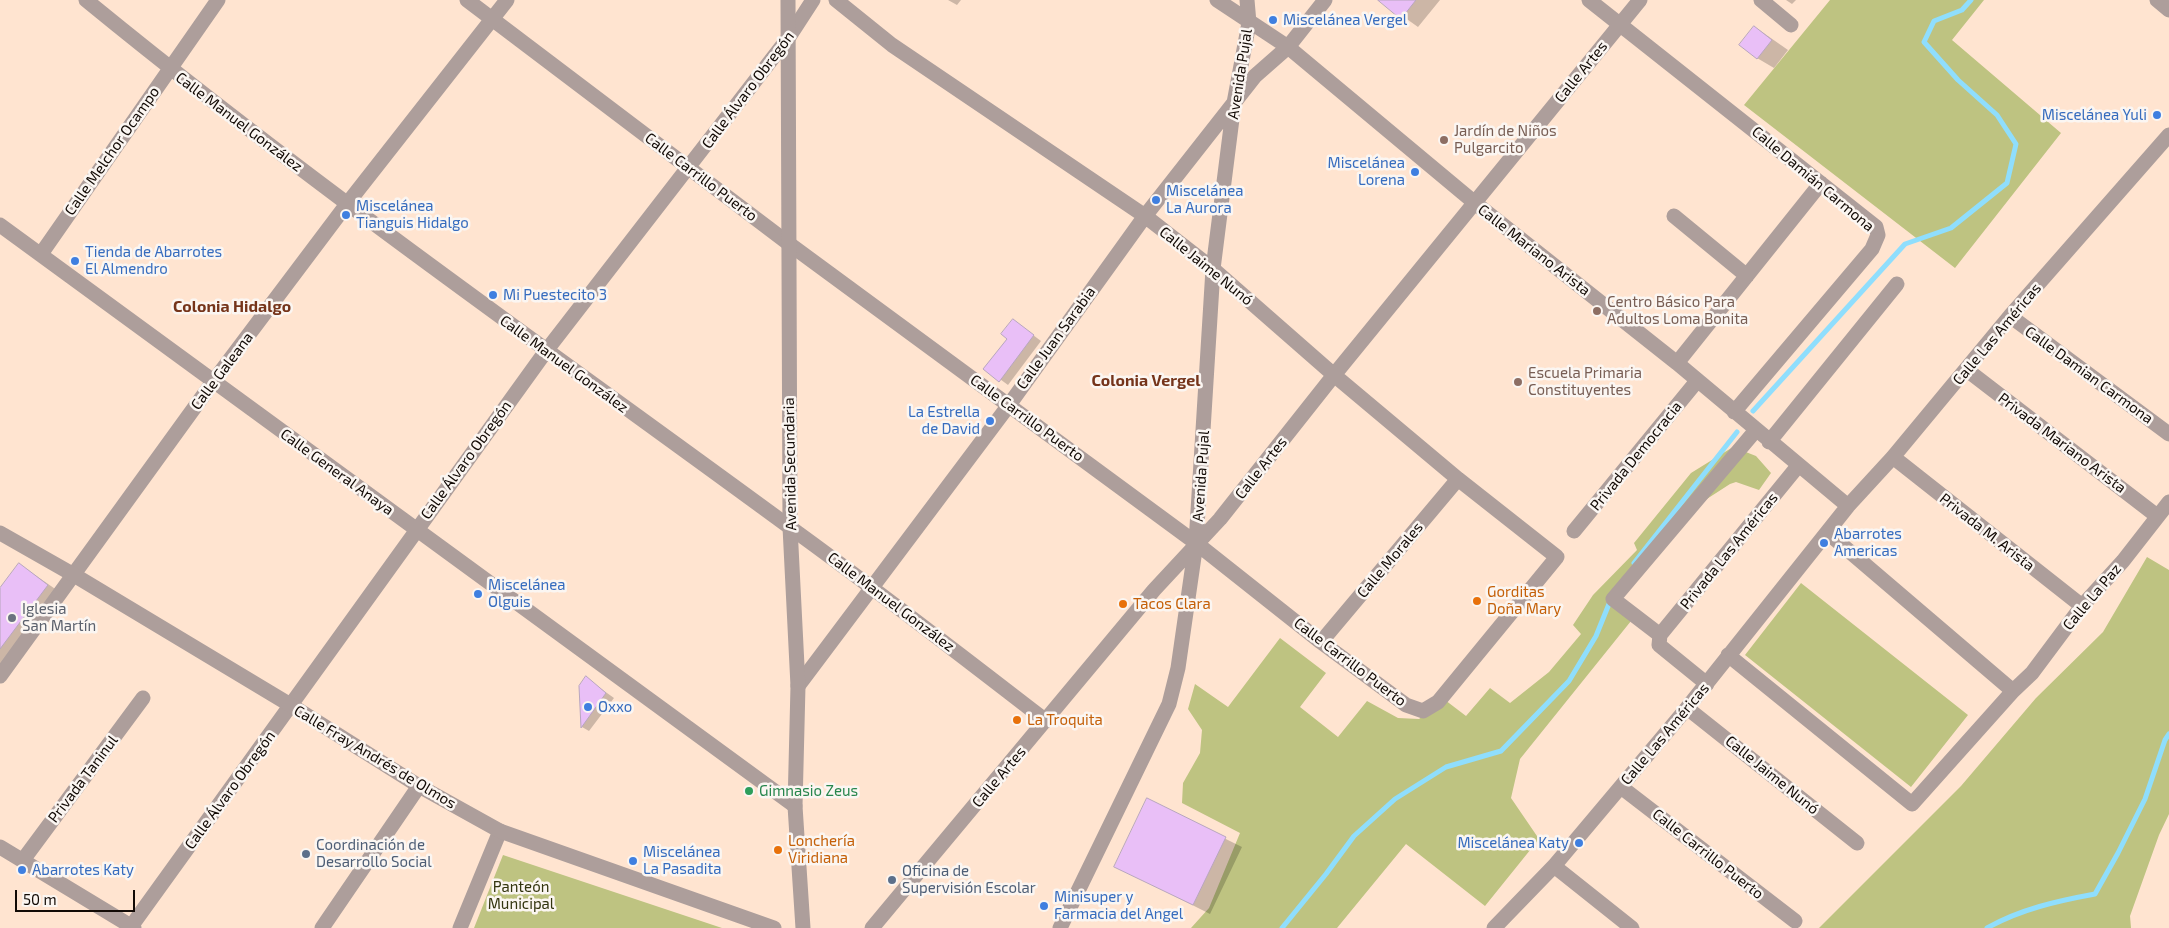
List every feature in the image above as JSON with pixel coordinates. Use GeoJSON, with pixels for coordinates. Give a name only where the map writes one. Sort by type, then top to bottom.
{"type":"FeatureCollection","features":[{"type":"Feature","properties":{"kind":"street","name":"Calle Manuel González"},"geometry":{"type":"LineString","coordinates":[[86,0],[170,69],[347,204],[546,351],[871,586],[1046,721]]}},
{"type":"Feature","properties":{"kind":"street","name":"Calle Melchor Ocampo"},"geometry":{"type":"LineString","coordinates":[[41,254],[218,0]]}},
{"type":"Feature","properties":{"kind":"street","name":"Calle Carrillo Puerto"},"geometry":{"type":"LineString","coordinates":[[467,0],[788,243],[1196,543],[1321,642],[1406,705],[1423,711],[1438,702],[1558,557]]}},
{"type":"Feature","properties":{"kind":"street","name":"Calle Galeana"},"geometry":{"type":"LineString","coordinates":[[0,676],[213,382],[347,204],[507,0]]}},
{"type":"Feature","properties":{"kind":"street","name":"Avenida Secundaria"},"geometry":{"type":"LineString","coordinates":[[788,0],[790,527],[798,686],[795,806],[803,928]]}},
{"type":"Feature","properties":{"kind":"street","name":"Calle Álvaro Obregón"},"geometry":{"type":"LineString","coordinates":[[132,927],[292,706],[416,529],[546,351],[789,37],[813,0]]}},
{"type":"Feature","properties":{"kind":"street","name":"Calle Jaime Nunó"},"geometry":{"type":"LineString","coordinates":[[836,0],[892,45],[1145,216],[1214,269],[1334,375],[1458,478],[1558,557]]}},
{"type":"Feature","properties":{"kind":"street","name":"Calle Mariano Arista"},"geometry":{"type":"LineString","coordinates":[[1218,0],[1249,23],[1288,47],[1475,203],[1677,363],[1769,442],[1848,506]]}},
{"type":"Feature","properties":{"kind":"street","name":"Avenida Pujal"},"geometry":{"type":"LineString","coordinates":[[1060,928],[1169,704],[1178,668],[1196,543],[1214,269],[1234,103],[1249,23],[1247,0]]}},
{"type":"Feature","properties":{"kind":"street","name":"Calle Juan Sarabia"},"geometry":{"type":"LineString","coordinates":[[798,686],[1009,404],[1145,216],[1255,76],[1288,47],[1325,0]]}},
{"type":"Feature","properties":{"kind":"street","name":"Calle Damián Carmona"},"geometry":{"type":"LineString","coordinates":[[1589,0],[1876,227],[1878,235],[1872,249],[1734,412]]}},
{"type":"Feature","properties":{"kind":"street","name":"Calle Artes"},"geometry":{"type":"LineString","coordinates":[[872,928],[1154,590],[1220,519],[1334,375],[1640,0]]}},
{"type":"Feature","properties":{"kind":"street"},"geometry":{"type":"LineString","coordinates":[[1760,0],[1791,25]]}},
{"type":"Feature","properties":{"kind":"street"},"geometry":{"type":"LineString","coordinates":[[2157,0],[2169,10]]}},
{"type":"Feature","properties":{"kind":"street","name":"Calle Las Américas"},"geometry":{"type":"LineString","coordinates":[[1494,928],[1554,866],[1707,684],[1728,655],[1848,506],[1893,457],[2010,316],[2169,135]]}},
{"type":"Feature","properties":{"kind":"street"},"geometry":{"type":"LineString","coordinates":[[1677,363],[1821,184]]}},
{"type":"Feature","properties":{"kind":"street"},"geometry":{"type":"LineString","coordinates":[[1674,216],[1747,276]]}},
{"type":"Feature","properties":{"kind":"street","name":"Calle General Anaya"},"geometry":{"type":"LineString","coordinates":[[0,225],[795,806]]}},
{"type":"Feature","properties":{"kind":"street"},"geometry":{"type":"LineString","coordinates":[[1769,442],[1898,284]]}},
{"type":"Feature","properties":{"kind":"street","name":"Calle Damian Carmona"},"geometry":{"type":"LineString","coordinates":[[2010,316],[2169,434]]}},
{"type":"Feature","properties":{"kind":"street","name":"Privada Mariano Arista"},"geometry":{"type":"LineString","coordinates":[[1967,370],[2157,516]]}},
{"type":"Feature","properties":{"kind":"street","name":"Privada Democracia"},"geometry":{"type":"LineString","coordinates":[[1574,532],[1697,381]]}},
{"type":"Feature","properties":{"kind":"street"},"geometry":{"type":"LineString","coordinates":[[1707,684],[1659,645],[1660,635],[1612,599],[1756,430]]}},
{"type":"Feature","properties":{"kind":"street","name":"Privada M. Arista"},"geometry":{"type":"LineString","coordinates":[[1893,457],[2082,606]]}},
{"type":"Feature","properties":{"kind":"street","name":"Privada Las Américas"},"geometry":{"type":"LineString","coordinates":[[1660,635],[1798,466]]}},
{"type":"Feature","properties":{"kind":"street","name":"Calle Morales"},"geometry":{"type":"LineString","coordinates":[[1321,642],[1458,478]]}},
{"type":"Feature","properties":{"kind":"street","name":"Calle La Paz"},"geometry":{"type":"LineString","coordinates":[[2013,691],[2032,673],[2082,606],[2123,561],[2169,502]]}},
{"type":"Feature","properties":{"kind":"street","name":"Calle Fray Andrés de Olmos"},"geometry":{"type":"LineString","coordinates":[[0,533],[74,575],[292,706],[419,786],[500,831],[774,928]]}},
{"type":"Feature","properties":{"kind":"street"},"geometry":{"type":"LineString","coordinates":[[1728,655],[1912,804],[2013,691],[1828,533]]}},
{"type":"Feature","properties":{"kind":"street","name":"Privada Taninul"},"geometry":{"type":"LineString","coordinates":[[23,860],[143,698]]}},
{"type":"Feature","properties":{"kind":"street","name":"Calle Jaime Nunó"},"geometry":{"type":"LineString","coordinates":[[1687,708],[1857,843]]}},
{"type":"Feature","properties":{"kind":"street"},"geometry":{"type":"LineString","coordinates":[[322,928],[419,786]]}},
{"type":"Feature","properties":{"kind":"street","name":"Calle Carrillo Puerto"},"geometry":{"type":"LineString","coordinates":[[1621,786],[1796,921]]}},
{"type":"Feature","properties":{"kind":"street"},"geometry":{"type":"LineString","coordinates":[[460,928],[500,831]]}},
{"type":"Feature","properties":{"kind":"street"},"geometry":{"type":"LineString","coordinates":[[0,847],[132,927]]}},
{"type":"Feature","properties":{"kind":"street"},"geometry":{"type":"LineString","coordinates":[[1554,866],[1632,928]]}},
{"type":"Feature","properties":{"kind":"green space"},"geometry":{"type":"Polygon","coordinates":[[[1830,0],[1984,0],[1952,40],[2061,133],[1955,268],[1744,105],[1830,0]]]}},
{"type":"Feature","properties":{"kind":"green space"},"geometry":{"type":"Polygon","coordinates":[[[1733,447],[1756,456],[1771,473],[1759,490],[1736,482],[1682,515],[1620,600],[1631,621],[1520,759],[1511,798],[1539,839],[1485,906],[1406,844],[1337,928],[1191,928],[1209,908],[1240,833],[1182,803],[1183,783],[1200,753],[1202,730],[1188,709],[1195,684],[1228,707],[1280,638],[1326,673],[1300,707],[1338,737],[1367,701],[1398,718],[1419,719],[1445,700],[1466,716],[1490,688],[1510,703],[1549,672],[1581,634],[1573,625],[1593,595],[1637,550],[1634,543],[1691,473],[1733,447]]]}},
{"type":"Feature","properties":{"kind":"green space"},"geometry":{"type":"Polygon","coordinates":[[[2147,557],[2169,570],[2169,814],[2159,835],[2130,916],[2131,928],[1819,928],[1961,786],[2036,698],[2103,632],[2147,557]]]}},
{"type":"Feature","properties":{"kind":"green space"},"geometry":{"type":"Polygon","coordinates":[[[1801,583],[1968,715],[1911,787],[1745,655],[1801,583]]]}},
{"type":"Feature","properties":{"kind":"green space","name":"Panteón Municipal"},"geometry":{"type":"Polygon","coordinates":[[[503,855],[722,928],[474,928],[503,855]]]}},
{"type":"Feature","properties":{"kind":"building"},"geometry":{"type":"Polygon","coordinates":[[[1378,0],[1416,0],[1401,19],[1378,0]]]}},
{"type":"Feature","properties":{"kind":"building"},"geometry":{"type":"Polygon","coordinates":[[[1754,26],[1772,40],[1757,59],[1739,45],[1754,26]]]}},
{"type":"Feature","properties":{"kind":"building"},"geometry":{"type":"Polygon","coordinates":[[[1013,319],[1034,335],[999,382],[983,369],[1007,339],[1001,334],[1013,319]]]}},
{"type":"Feature","properties":{"kind":"building","name":"Iglesia San Martín"},"geometry":{"type":"Polygon","coordinates":[[[19,563],[48,585],[0,649],[0,588],[19,563]]]}},
{"type":"Feature","properties":{"kind":"building","name":"Oxxo"},"geometry":{"type":"Polygon","coordinates":[[[586,676],[606,693],[581,728],[579,686],[586,676]]]}},
{"type":"Feature","properties":{"kind":"building"},"geometry":{"type":"Polygon","coordinates":[[[1147,798],[1226,837],[1193,905],[1114,867],[1147,798]]]}},
{"type":"Feature","properties":{"kind":"waterway"},"geometry":{"type":"LineString","coordinates":[[1753,411],[1905,244],[1951,228],[2007,183],[2016,144],[1997,115],[1958,80],[1924,42],[1934,21],[1962,10],[1971,0]]}},
{"type":"Feature","properties":{"kind":"waterway"},"geometry":{"type":"LineString","coordinates":[[1634,563],[1737,432]]}},
{"type":"Feature","properties":{"kind":"waterway"},"geometry":{"type":"LineString","coordinates":[[1282,928],[1354,836],[1395,799],[1446,767],[1501,751],[1569,681],[1596,636],[1611,599]]}},
{"type":"Feature","properties":{"kind":"waterway"},"geometry":{"type":"LineString","coordinates":[[1987,928],[2040,906],[2095,894],[2145,799],[2165,740],[2169,734]]}},
{"type":"Feature","properties":{"kind":"place","name":"Miscelánea Vergel"},"geometry":{"type":"Point","coordinates":[1273,20]}},
{"type":"Feature","properties":{"kind":"place","name":"Miscelánea Yuli"},"geometry":{"type":"Point","coordinates":[2157,115]}},
{"type":"Feature","properties":{"kind":"place","name":"Jardín de Niños Pulgarcito"},"geometry":{"type":"Point","coordinates":[1444,140]}},
{"type":"Feature","properties":{"kind":"place","name":"Miscelánea Lorena"},"geometry":{"type":"Point","coordinates":[1415,172]}},
{"type":"Feature","properties":{"kind":"place","name":"Miscelánea La Aurora"},"geometry":{"type":"Point","coordinates":[1156,200]}},
{"type":"Feature","properties":{"kind":"place","name":"Miscelánea Tianguis Hidalgo"},"geometry":{"type":"Point","coordinates":[346,215]}},
{"type":"Feature","properties":{"kind":"place","name":"Tienda de Abarrotes El Almendro"},"geometry":{"type":"Point","coordinates":[75,261]}},
{"type":"Feature","properties":{"kind":"place","name":"Mi Puestecito 3"},"geometry":{"type":"Point","coordinates":[493,295]}},
{"type":"Feature","properties":{"kind":"place","name":"Centro Básico Para Adultos Loma Bonita"},"geometry":{"type":"Point","coordinates":[1597,311]}},
{"type":"Feature","properties":{"kind":"place","name":"Escuela Primaria Constituyentes"},"geometry":{"type":"Point","coordinates":[1518,382]}},
{"type":"Feature","properties":{"kind":"place","name":"La Estrella de David"},"geometry":{"type":"Point","coordinates":[990,421]}},
{"type":"Feature","properties":{"kind":"place","name":"Abarrotes Americas"},"geometry":{"type":"Point","coordinates":[1824,543]}},
{"type":"Feature","properties":{"kind":"place","name":"Miscelánea Olguis"},"geometry":{"type":"Point","coordinates":[478,594]}},
{"type":"Feature","properties":{"kind":"place","name":"Gorditas Doña Mary"},"geometry":{"type":"Point","coordinates":[1477,601]}},
{"type":"Feature","properties":{"kind":"place","name":"Tacos Clara"},"geometry":{"type":"Point","coordinates":[1123,604]}},
{"type":"Feature","properties":{"kind":"place","name":"Iglesia San Martín"},"geometry":{"type":"Point","coordinates":[12,618]}},
{"type":"Feature","properties":{"kind":"place","name":"Oxxo"},"geometry":{"type":"Point","coordinates":[588,707]}},
{"type":"Feature","properties":{"kind":"place","name":"La Troquita"},"geometry":{"type":"Point","coordinates":[1017,720]}},
{"type":"Feature","properties":{"kind":"place","name":"Gimnasio Zeus"},"geometry":{"type":"Point","coordinates":[749,791]}},
{"type":"Feature","properties":{"kind":"place","name":"Miscelánea Katy"},"geometry":{"type":"Point","coordinates":[1579,843]}},
{"type":"Feature","properties":{"kind":"place","name":"Lonchería Viridiana"},"geometry":{"type":"Point","coordinates":[778,850]}},
{"type":"Feature","properties":{"kind":"place","name":"Coordinación de Desarrollo Social"},"geometry":{"type":"Point","coordinates":[306,854]}},
{"type":"Feature","properties":{"kind":"place","name":"Miscelánea La Pasadita"},"geometry":{"type":"Point","coordinates":[633,861]}},
{"type":"Feature","properties":{"kind":"place","name":"Abarrotes Katy"},"geometry":{"type":"Point","coordinates":[22,870]}},
{"type":"Feature","properties":{"kind":"place","name":"Oficina de Supervisión Escolar"},"geometry":{"type":"Point","coordinates":[892,880]}},
{"type":"Feature","properties":{"kind":"place","name":"Minisuper y Farmacia del Angel"},"geometry":{"type":"Point","coordinates":[1044,906]}},
{"type":"Feature","properties":{"kind":"district","name":"Colonia Hidalgo"},"geometry":{"type":"Point","coordinates":[232,307]}},
{"type":"Feature","properties":{"kind":"district","name":"Colonia Vergel"},"geometry":{"type":"Point","coordinates":[1146,381]}}]}
